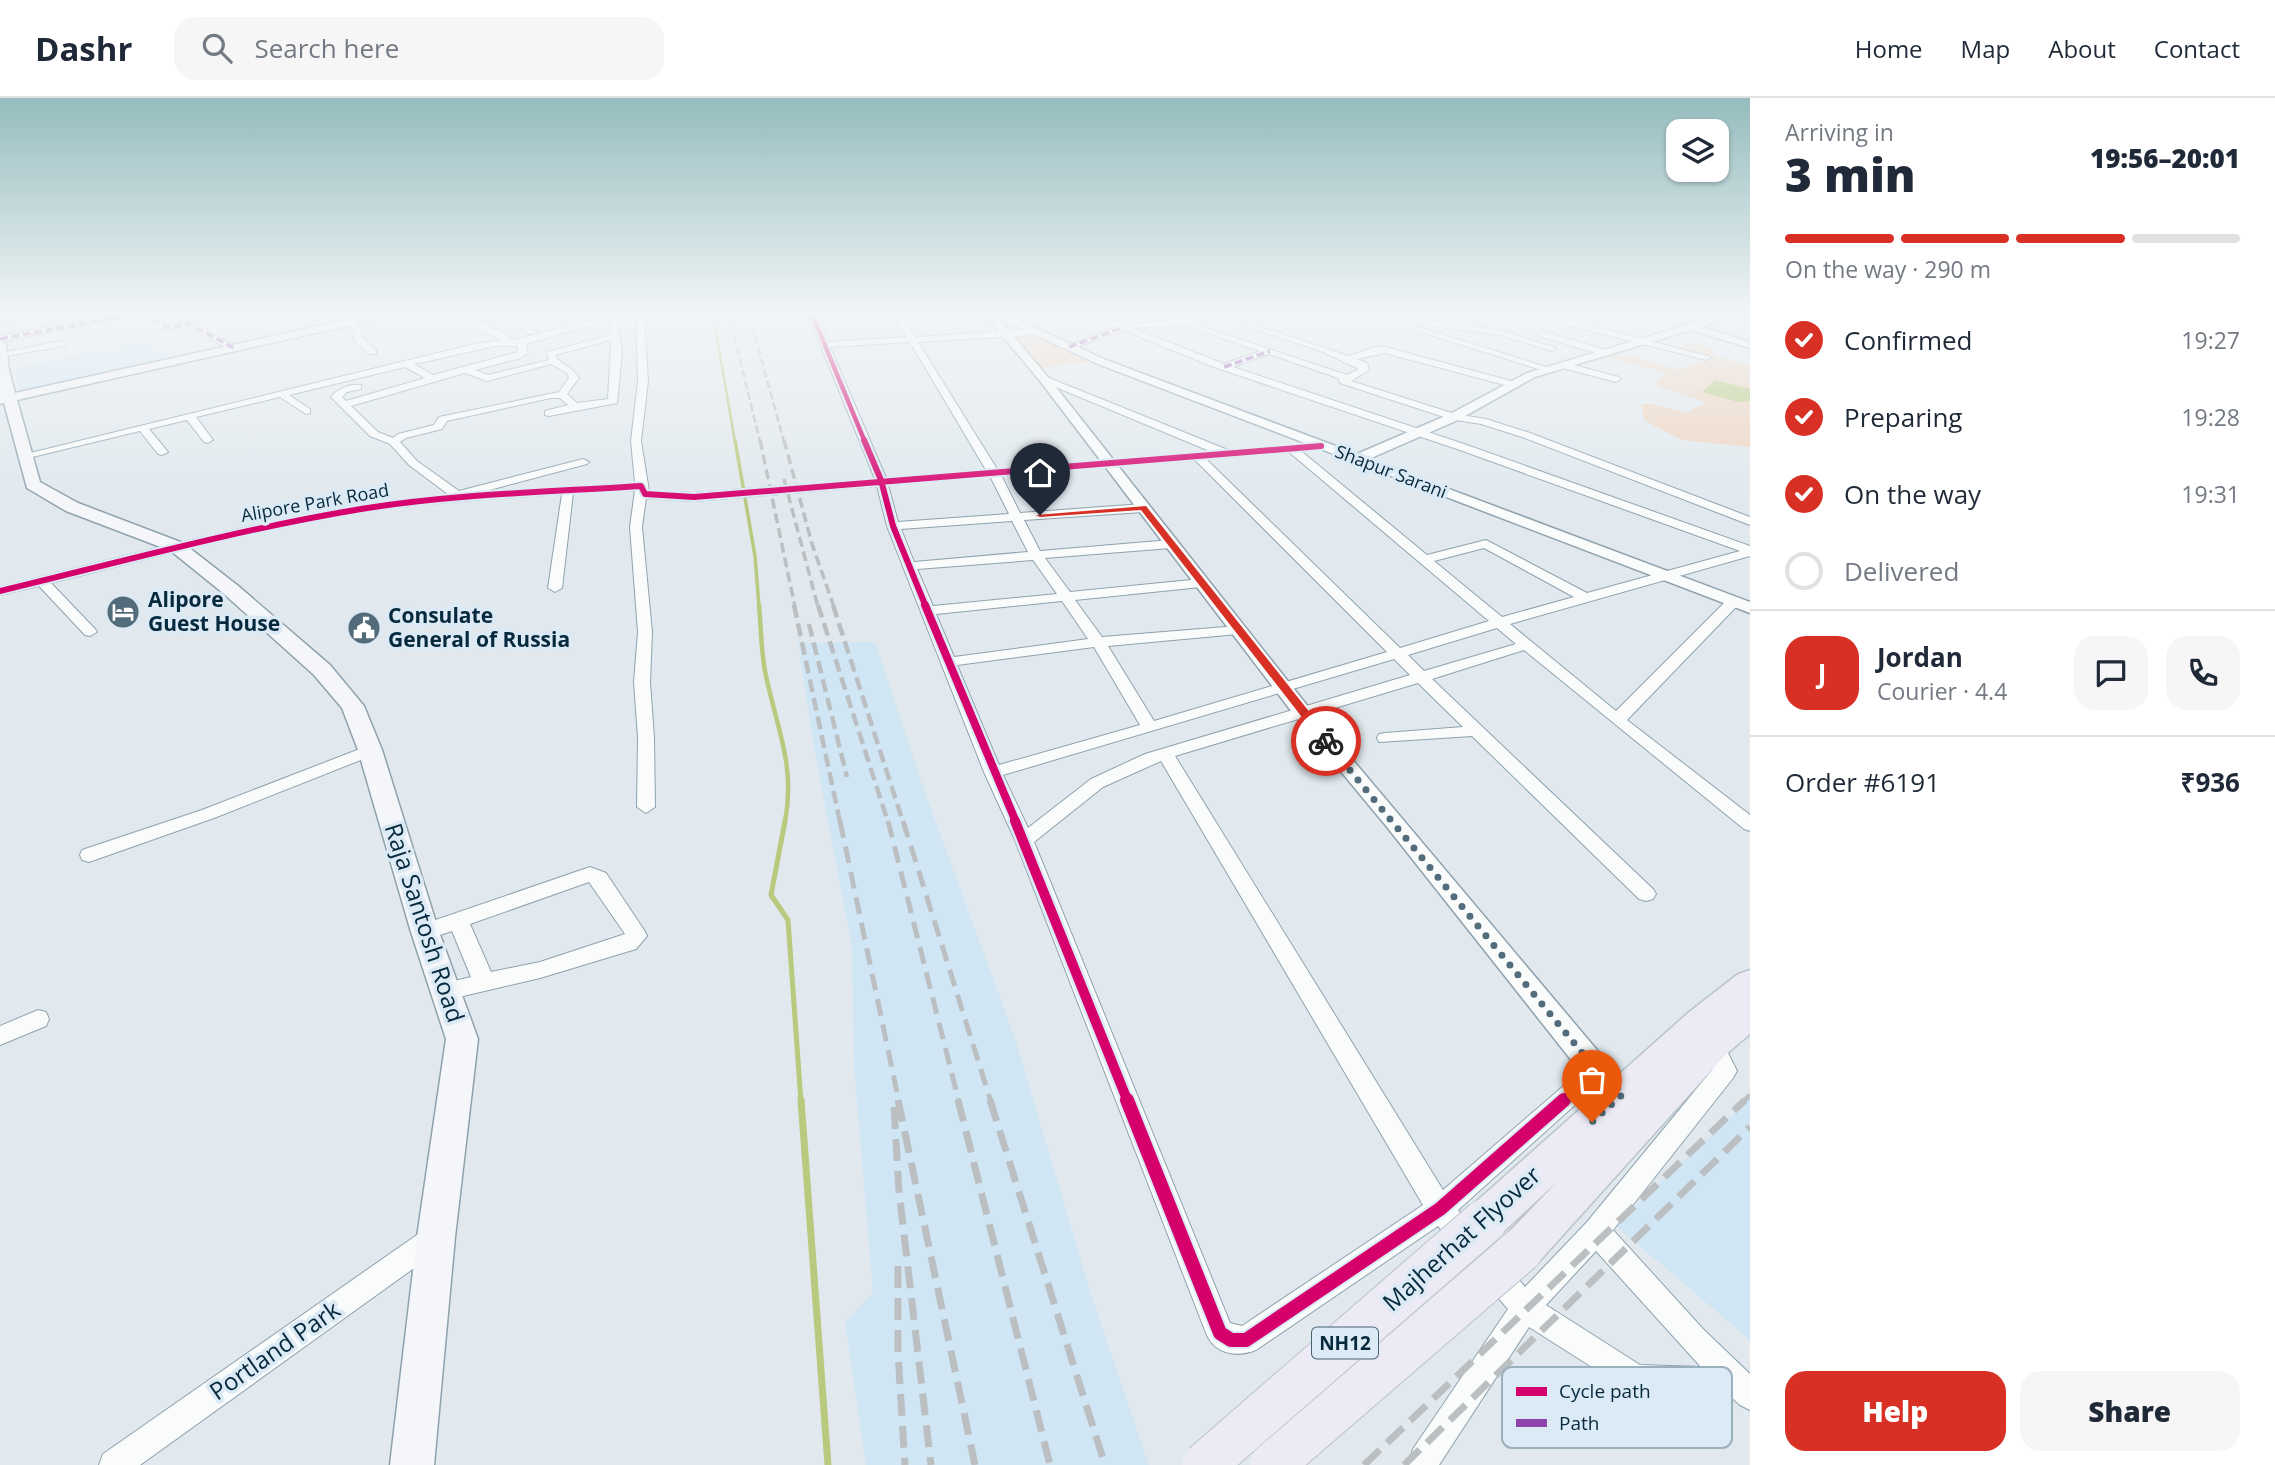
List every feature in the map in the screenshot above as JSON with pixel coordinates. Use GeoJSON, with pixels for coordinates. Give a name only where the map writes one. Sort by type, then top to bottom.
{"type":"FeatureCollection","features":[{"type":"Feature","properties":{"kind":"highway","name":"NH12"},"geometry":{"type":"LineString","coordinates":[[1623,1092],[1750,984]]}},
{"type":"Feature","properties":{"kind":"highway","name":"NH12"},"geometry":{"type":"LineString","coordinates":[[1623,1092],[1712,1044],[1750,1013]]}},
{"type":"Feature","properties":{"kind":"highway","name":"Majherhat Flyover"},"geometry":{"type":"LineString","coordinates":[[1204,1465],[1485,1220],[1623,1092]]}},
{"type":"Feature","properties":{"kind":"highway","name":"Majherhat Flyover"},"geometry":{"type":"LineString","coordinates":[[1272,1465],[1521,1250],[1623,1092]]}},
{"type":"Feature","properties":{"kind":"main road","name":"Raja Santosh Road"},"geometry":{"type":"LineString","coordinates":[[3,378],[6,399],[33,485],[59,500],[177,547],[237,595],[339,687],[353,706],[370,750],[425,932],[462,1039],[436,1237],[412,1465]]}},
{"type":"Feature","properties":{"kind":"main road"},"geometry":{"type":"LineString","coordinates":[[6,399],[101,378]]}},
{"type":"Feature","properties":{"kind":"street"},"geometry":{"type":"LineString","coordinates":[[24,456],[350,378]]}},
{"type":"Feature","properties":{"kind":"street"},"geometry":{"type":"LineString","coordinates":[[395,378],[344,390],[336,397],[374,434],[394,442],[413,463],[457,495],[583,462]]}},
{"type":"Feature","properties":{"kind":"street"},"geometry":{"type":"LineString","coordinates":[[343,405],[432,378]]}},
{"type":"Feature","properties":{"kind":"street"},"geometry":{"type":"LineString","coordinates":[[562,395],[574,378]]}},
{"type":"Feature","properties":{"kind":"street"},"geometry":{"type":"LineString","coordinates":[[549,412],[613,401],[617,378]]}},
{"type":"Feature","properties":{"kind":"street"},"geometry":{"type":"LineString","coordinates":[[643,378],[636,441],[641,486],[636,527],[645,632],[642,682],[646,738],[646,807]]}},
{"type":"Feature","properties":{"kind":"street"},"geometry":{"type":"LineString","coordinates":[[837,378],[881,480],[893,526],[909,566],[993,772],[1024,840],[1220,1333],[1231,1340],[1246,1340],[1440,1209],[1623,1092],[1302,712],[1044,379]]}},
{"type":"Feature","properties":{"kind":"street"},"geometry":{"type":"LineString","coordinates":[[938,378],[993,472],[1035,554],[1063,597],[1098,642],[1150,728]]}},
{"type":"Feature","properties":{"kind":"street","name":"Shapur Sarani"},"geometry":{"type":"LineString","coordinates":[[1147,378],[1750,608]]}},
{"type":"Feature","properties":{"kind":"street"},"geometry":{"type":"LineString","coordinates":[[1257,378],[1420,432],[1750,551]]}},
{"type":"Feature","properties":{"kind":"street"},"geometry":{"type":"LineString","coordinates":[[1343,381],[1349,378]]}},
{"type":"Feature","properties":{"kind":"street"},"geometry":{"type":"LineString","coordinates":[[1489,378],[1512,384]]}},
{"type":"Feature","properties":{"kind":"street"},"geometry":{"type":"LineString","coordinates":[[1357,459],[1454,417],[1527,378]]}},
{"type":"Feature","properties":{"kind":"street"},"geometry":{"type":"LineString","coordinates":[[1611,378],[1616,379]]}},
{"type":"Feature","properties":{"kind":"street"},"geometry":{"type":"LineString","coordinates":[[1044,379],[1228,454]]}},
{"type":"Feature","properties":{"kind":"street"},"geometry":{"type":"LineString","coordinates":[[1343,381],[1454,417],[1482,421],[1568,450],[1750,520]]}},
{"type":"Feature","properties":{"kind":"street"},"geometry":{"type":"LineString","coordinates":[[282,394],[306,411]]}},
{"type":"Feature","properties":{"kind":"street"},"geometry":{"type":"LineString","coordinates":[[394,442],[402,436],[438,427],[439,422],[451,417],[551,395],[562,395],[575,406]]}},
{"type":"Feature","properties":{"kind":"street"},"geometry":{"type":"LineString","coordinates":[[242,404],[254,415]]}},
{"type":"Feature","properties":{"kind":"street"},"geometry":{"type":"LineString","coordinates":[[190,416],[208,440]]}},
{"type":"Feature","properties":{"kind":"street"},"geometry":{"type":"LineString","coordinates":[[143,428],[162,452]]}},
{"type":"Feature","properties":{"kind":"street"},"geometry":{"type":"LineString","coordinates":[[881,480],[1199,458],[1321,446]]}},
{"type":"Feature","properties":{"kind":"street"},"geometry":{"type":"LineString","coordinates":[[1293,450],[1617,720],[1750,825]]}},
{"type":"Feature","properties":{"kind":"street"},"geometry":{"type":"LineString","coordinates":[[1199,458],[1646,894]]}},
{"type":"Feature","properties":{"kind":"street","name":"Alipore Park Road"},"geometry":{"type":"LineString","coordinates":[[0,591],[241,531],[365,509],[568,490],[641,486],[645,494],[713,495],[881,480]]}},
{"type":"Feature","properties":{"kind":"street"},"geometry":{"type":"LineString","coordinates":[[555,588],[568,490]]}},
{"type":"Feature","properties":{"kind":"street"},"geometry":{"type":"LineString","coordinates":[[893,526],[1143,508]]}},
{"type":"Feature","properties":{"kind":"street"},"geometry":{"type":"LineString","coordinates":[[909,566],[1171,544]]}},
{"type":"Feature","properties":{"kind":"street"},"geometry":{"type":"LineString","coordinates":[[1425,559],[1486,544],[1587,599]]}},
{"type":"Feature","properties":{"kind":"street"},"geometry":{"type":"LineString","coordinates":[[993,772],[1750,551]]}},
{"type":"Feature","properties":{"kind":"street"},"geometry":{"type":"LineString","coordinates":[[42,581],[90,632]]}},
{"type":"Feature","properties":{"kind":"street"},"geometry":{"type":"LineString","coordinates":[[928,611],[1201,583]]}},
{"type":"Feature","properties":{"kind":"street"},"geometry":{"type":"LineString","coordinates":[[1617,720],[1733,602]]}},
{"type":"Feature","properties":{"kind":"street"},"geometry":{"type":"LineString","coordinates":[[949,662],[1098,642],[1238,630]]}},
{"type":"Feature","properties":{"kind":"street"},"geometry":{"type":"LineString","coordinates":[[1024,840],[1097,783],[1118,771],[1165,754],[1527,645]]}},
{"type":"Feature","properties":{"kind":"street"},"geometry":{"type":"LineString","coordinates":[[1385,738],[1476,731]]}},
{"type":"Feature","properties":{"kind":"street"},"geometry":{"type":"LineString","coordinates":[[89,855],[208,814],[370,750]]}},
{"type":"Feature","properties":{"kind":"street"},"geometry":{"type":"LineString","coordinates":[[1165,754],[1440,1209],[1525,1308],[1616,1367]]}},
{"type":"Feature","properties":{"kind":"street"},"geometry":{"type":"LineString","coordinates":[[425,932],[590,874],[599,878],[637,936],[629,943],[540,970],[446,991]]}},
{"type":"Feature","properties":{"kind":"street"},"geometry":{"type":"LineString","coordinates":[[458,921],[484,982]]}},
{"type":"Feature","properties":{"kind":"street"},"geometry":{"type":"LineString","coordinates":[[0,1036],[38,1020]]}},
{"type":"Feature","properties":{"kind":"street"},"geometry":{"type":"LineString","coordinates":[[1424,1465],[1424,1460],[1525,1308],[1596,1231],[1725,1071],[1712,1044]]}},
{"type":"Feature","properties":{"kind":"street"},"geometry":{"type":"LineString","coordinates":[[1596,1231],[1722,1367]]}},
{"type":"Feature","properties":{"kind":"street","name":"Portland Park"},"geometry":{"type":"LineString","coordinates":[[114,1465],[436,1237]]}},
{"type":"Feature","properties":{"kind":"shaded area"},"geometry":{"type":"Polygon","coordinates":[[[18,378],[96,378],[19,395],[18,378]]]}},
{"type":"Feature","properties":{"kind":"shaded area"},"geometry":{"type":"Polygon","coordinates":[[[1660,378],[1750,378],[1750,447],[1682,440],[1645,421],[1641,404],[1652,404],[1687,413],[1706,402],[1658,386],[1656,381],[1660,378]]]}},
{"type":"Feature","properties":{"kind":"shaded area"},"geometry":{"type":"Polygon","coordinates":[[[1715,380],[1750,389],[1750,401],[1738,402],[1702,392],[1715,380]]]}},
{"type":"Feature","properties":{"kind":"shaded area"},"geometry":{"type":"Polygon","coordinates":[[[875,642],[923,787],[1016,1041],[1090,1291],[1149,1465],[866,1465],[845,1322],[873,1293],[854,1066],[852,948],[813,742],[798,643],[875,642]]]}},
{"type":"Feature","properties":{"kind":"shaded area"},"geometry":{"type":"Polygon","coordinates":[[[1750,1099],[1750,1340],[1615,1225],[1750,1099]]]}},
{"type":"Feature","properties":{"kind":"waterway"},"geometry":{"type":"LineString","coordinates":[[724,378],[735,442]]}},
{"type":"Feature","properties":{"kind":"waterway"},"geometry":{"type":"LineString","coordinates":[[735,440],[755,556],[759,607]]}},
{"type":"Feature","properties":{"kind":"waterway"},"geometry":{"type":"LineString","coordinates":[[759,605],[765,671],[786,764],[788,801],[785,822]]}},
{"type":"Feature","properties":{"kind":"waterway"},"geometry":{"type":"LineString","coordinates":[[785,821],[771,895],[788,920],[801,1102]]}},
{"type":"Feature","properties":{"kind":"waterway"},"geometry":{"type":"LineString","coordinates":[[801,1100],[828,1465]]}},
{"type":"Feature","properties":{"kind":"railway"},"geometry":{"type":"LineString","coordinates":[[744,378],[760,442]]}},
{"type":"Feature","properties":{"kind":"railway"},"geometry":{"type":"LineString","coordinates":[[766,378],[784,442]]}},
{"type":"Feature","properties":{"kind":"railway"},"geometry":{"type":"LineString","coordinates":[[760,440],[795,607]]}},
{"type":"Feature","properties":{"kind":"railway"},"geometry":{"type":"LineString","coordinates":[[784,440],[812,544],[834,607]]}},
{"type":"Feature","properties":{"kind":"railway"},"geometry":{"type":"LineString","coordinates":[[784,479],[818,607]]}},
{"type":"Feature","properties":{"kind":"railway"},"geometry":{"type":"LineString","coordinates":[[794,605],[840,822]]}},
{"type":"Feature","properties":{"kind":"railway"},"geometry":{"type":"LineString","coordinates":[[818,605],[888,822]]}},
{"type":"Feature","properties":{"kind":"railway"},"geometry":{"type":"LineString","coordinates":[[833,605],[903,822]]}},
{"type":"Feature","properties":{"kind":"railway"},"geometry":{"type":"LineString","coordinates":[[809,624],[847,777]]}},
{"type":"Feature","properties":{"kind":"railway"},"geometry":{"type":"LineString","coordinates":[[840,821],[899,1102]]}},
{"type":"Feature","properties":{"kind":"railway"},"geometry":{"type":"LineString","coordinates":[[888,821],[959,1102]]}},
{"type":"Feature","properties":{"kind":"railway"},"geometry":{"type":"LineString","coordinates":[[903,821],[991,1102]]}},
{"type":"Feature","properties":{"kind":"railway"},"geometry":{"type":"LineString","coordinates":[[1745,1100],[1750,1095]]}},
{"type":"Feature","properties":{"kind":"railway"},"geometry":{"type":"LineString","coordinates":[[898,1100],[975,1465]]}},
{"type":"Feature","properties":{"kind":"railway"},"geometry":{"type":"LineString","coordinates":[[958,1100],[1050,1465]]}},
{"type":"Feature","properties":{"kind":"railway"},"geometry":{"type":"LineString","coordinates":[[990,1100],[1105,1465]]}},
{"type":"Feature","properties":{"kind":"railway"},"geometry":{"type":"LineString","coordinates":[[1364,1465],[1745,1100]]}},
{"type":"Feature","properties":{"kind":"railway"},"geometry":{"type":"LineString","coordinates":[[894,1107],[899,1191],[931,1465]]}},
{"type":"Feature","properties":{"kind":"railway"},"geometry":{"type":"LineString","coordinates":[[1504,1367],[1750,1127]]}},
{"type":"Feature","properties":{"kind":"railway"},"geometry":{"type":"LineString","coordinates":[[898,1266],[898,1353],[905,1465]]}},
{"type":"Feature","properties":{"kind":"railway"},"geometry":{"type":"LineString","coordinates":[[1404,1465],[1502,1369]]}},
{"type":"Feature","properties":{"kind":"cycle path"},"geometry":{"type":"LineString","coordinates":[[839,378],[881,480],[893,526],[993,772],[1024,840],[1220,1333],[1231,1340],[1246,1340],[1440,1209],[1597,1071]]}},
{"type":"Feature","properties":{"kind":"cycle path"},"geometry":{"type":"LineString","coordinates":[[0,591],[270,527],[362,509],[431,500],[641,486],[645,494],[694,497],[1321,446]]}},
{"type":"Feature","properties":{"kind":"way so far"},"geometry":{"type":"LineString","coordinates":[[1326,741],[1597,1071],[1624,1093],[1592,1122]]}},
{"type":"Feature","properties":{"kind":"place","name":"Alipore Guest House"},"geometry":{"type":"Point","coordinates":[123,612]}},
{"type":"Feature","properties":{"kind":"place","name":"Consulate General of Russia"},"geometry":{"type":"Point","coordinates":[364,628]}},
{"type":"Feature","properties":{"kind":"route"},"geometry":{"type":"LineString","coordinates":[[1040,515],[1143,508],[1326,741]]}}]}
